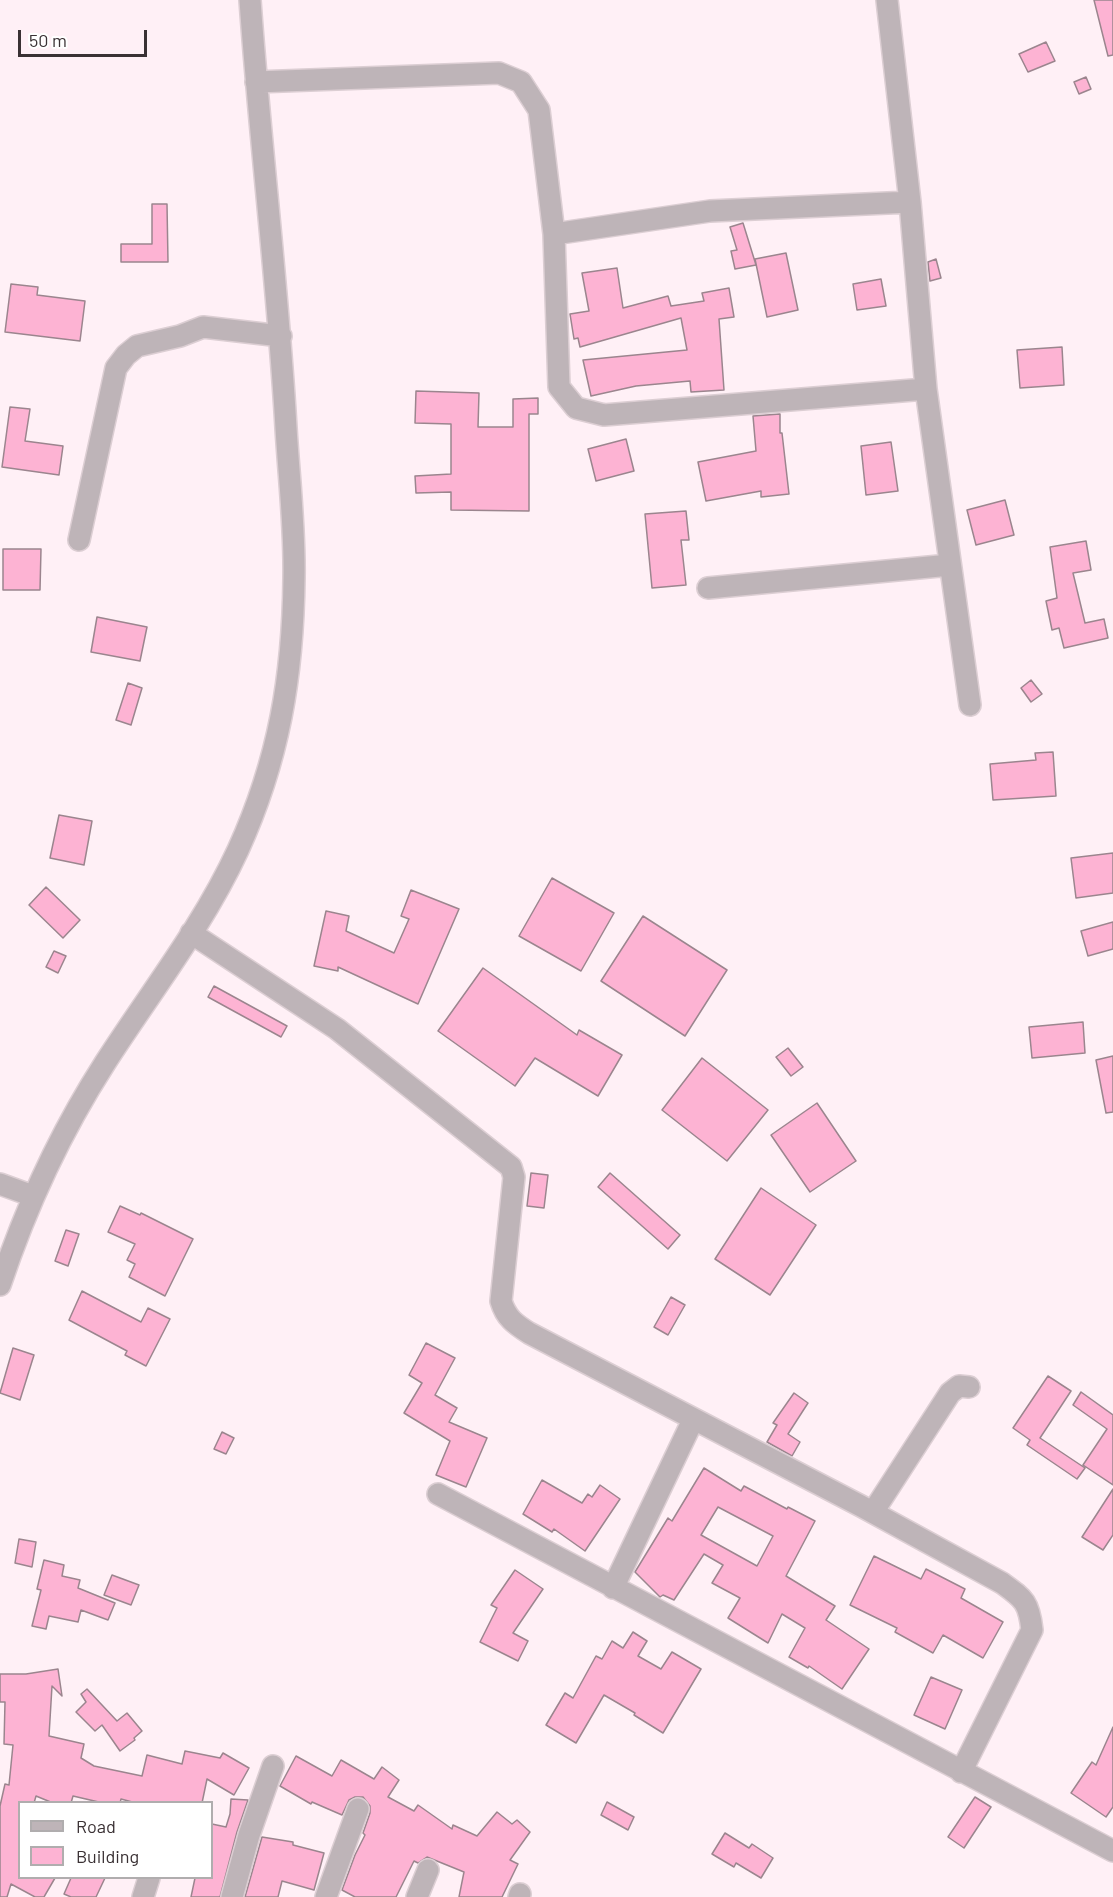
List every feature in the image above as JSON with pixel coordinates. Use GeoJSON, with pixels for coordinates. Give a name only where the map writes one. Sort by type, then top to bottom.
{"type":"FeatureCollection","features":[{"type":"Feature","properties":{"kind":"street"},"geometry":{"type":"LineString","coordinates":[[0,1285],[33,1196],[64,1130],[104,1064],[191,933],[237,852],[266,782],[280,729],[292,641],[294,575],[281,336],[250,0]]}},
{"type":"Feature","properties":{"kind":"street"},"geometry":{"type":"LineString","coordinates":[[887,0],[910,202],[926,389],[970,705]]}},
{"type":"Feature","properties":{"kind":"street"},"geometry":{"type":"LineString","coordinates":[[256,82],[499,73],[521,82],[539,110],[554,234],[559,387],[576,408],[604,415],[926,389]]}},
{"type":"Feature","properties":{"kind":"street"},"geometry":{"type":"LineString","coordinates":[[554,234],[710,211],[910,202]]}},
{"type":"Feature","properties":{"kind":"street"},"geometry":{"type":"LineString","coordinates":[[79,540],[116,368],[126,355],[137,346],[180,336],[203,327],[213,326],[281,336]]}},
{"type":"Feature","properties":{"kind":"street"},"geometry":{"type":"LineString","coordinates":[[708,588],[950,566]]}},
{"type":"Feature","properties":{"kind":"street"},"geometry":{"type":"LineString","coordinates":[[191,933],[337,1029],[511,1167],[514,1177],[501,1301],[510,1321],[529,1334],[873,1512],[1002,1583],[1021,1597],[1030,1611],[1032,1630],[961,1772]]}},
{"type":"Feature","properties":{"kind":"street"},"geometry":{"type":"LineString","coordinates":[[0,1184],[33,1196]]}},
{"type":"Feature","properties":{"kind":"street"},"geometry":{"type":"LineString","coordinates":[[873,1512],[950,1393],[959,1386],[969,1387]]}},
{"type":"Feature","properties":{"kind":"street"},"geometry":{"type":"LineString","coordinates":[[613,1588],[693,1420]]}},
{"type":"Feature","properties":{"kind":"street"},"geometry":{"type":"LineString","coordinates":[[438,1494],[1113,1851]]}},
{"type":"Feature","properties":{"kind":"street"},"geometry":{"type":"LineString","coordinates":[[232,1897],[249,1835],[273,1766]]}},
{"type":"Feature","properties":{"kind":"street"},"geometry":{"type":"LineString","coordinates":[[326,1897],[358,1809]]}},
{"type":"Feature","properties":{"kind":"street"},"geometry":{"type":"LineString","coordinates":[[417,1897],[428,1870]]}},
{"type":"Feature","properties":{"kind":"street"},"geometry":{"type":"LineString","coordinates":[[143,1897],[149,1879]]}},
{"type":"Feature","properties":{"kind":"building"},"geometry":{"type":"Polygon","coordinates":[[[1094,0],[1113,0],[1113,55],[1108,56],[1094,0]]]}},
{"type":"Feature","properties":{"kind":"building"},"geometry":{"type":"Polygon","coordinates":[[[1046,42],[1055,61],[1028,72],[1019,54],[1046,42]]]}},
{"type":"Feature","properties":{"kind":"building"},"geometry":{"type":"Polygon","coordinates":[[[1086,77],[1091,89],[1079,94],[1074,82],[1086,77]]]}},
{"type":"Feature","properties":{"kind":"building"},"geometry":{"type":"Polygon","coordinates":[[[152,204],[167,204],[168,262],[121,262],[121,244],[152,244],[152,204]]]}},
{"type":"Feature","properties":{"kind":"building"},"geometry":{"type":"Polygon","coordinates":[[[743,223],[756,265],[735,269],[731,251],[737,250],[730,227],[743,223]]]}},
{"type":"Feature","properties":{"kind":"building"},"geometry":{"type":"Polygon","coordinates":[[[786,253],[798,310],[767,317],[755,259],[786,253]]]}},
{"type":"Feature","properties":{"kind":"building"},"geometry":{"type":"Polygon","coordinates":[[[936,259],[941,278],[930,281],[928,262],[936,259]]]}},
{"type":"Feature","properties":{"kind":"building"},"geometry":{"type":"Polygon","coordinates":[[[617,268],[623,308],[668,296],[671,306],[704,301],[702,293],[729,288],[734,317],[719,319],[724,390],[691,392],[690,381],[636,386],[591,396],[583,360],[687,350],[681,318],[580,347],[578,338],[574,339],[570,314],[589,311],[582,273],[617,268]]]}},
{"type":"Feature","properties":{"kind":"building"},"geometry":{"type":"Polygon","coordinates":[[[881,279],[886,306],[857,310],[853,284],[881,279]]]}},
{"type":"Feature","properties":{"kind":"building"},"geometry":{"type":"Polygon","coordinates":[[[11,284],[38,287],[37,295],[85,301],[80,341],[5,332],[11,284]]]}},
{"type":"Feature","properties":{"kind":"building"},"geometry":{"type":"Polygon","coordinates":[[[1062,347],[1064,385],[1020,388],[1017,350],[1062,347]]]}},
{"type":"Feature","properties":{"kind":"building"},"geometry":{"type":"Polygon","coordinates":[[[416,391],[479,393],[478,427],[513,427],[513,399],[538,398],[538,414],[529,414],[529,511],[451,510],[451,492],[416,493],[415,476],[451,474],[451,424],[415,423],[416,391]]]}},
{"type":"Feature","properties":{"kind":"building"},"geometry":{"type":"Polygon","coordinates":[[[10,407],[30,409],[25,441],[63,446],[59,475],[2,467],[10,407]]]}},
{"type":"Feature","properties":{"kind":"building"},"geometry":{"type":"Polygon","coordinates":[[[780,414],[780,433],[782,433],[789,494],[761,497],[761,491],[706,501],[698,462],[756,451],[753,416],[780,414]]]}},
{"type":"Feature","properties":{"kind":"building"},"geometry":{"type":"Polygon","coordinates":[[[626,439],[634,471],[596,481],[588,449],[626,439]]]}},
{"type":"Feature","properties":{"kind":"building"},"geometry":{"type":"Polygon","coordinates":[[[891,442],[898,491],[866,495],[861,446],[891,442]]]}},
{"type":"Feature","properties":{"kind":"building"},"geometry":{"type":"Polygon","coordinates":[[[1005,500],[1014,535],[976,545],[967,510],[1005,500]]]}},
{"type":"Feature","properties":{"kind":"building"},"geometry":{"type":"Polygon","coordinates":[[[686,511],[689,540],[681,540],[686,585],[652,588],[645,514],[686,511]]]}},
{"type":"Feature","properties":{"kind":"building"},"geometry":{"type":"Polygon","coordinates":[[[1086,541],[1091,570],[1073,573],[1085,623],[1104,619],[1108,638],[1064,648],[1059,628],[1052,630],[1046,601],[1057,598],[1050,547],[1086,541]]]}},
{"type":"Feature","properties":{"kind":"building"},"geometry":{"type":"Polygon","coordinates":[[[3,549],[41,549],[40,590],[3,590],[3,549]]]}},
{"type":"Feature","properties":{"kind":"building"},"geometry":{"type":"Polygon","coordinates":[[[97,617],[147,627],[140,661],[91,652],[97,617]]]}},
{"type":"Feature","properties":{"kind":"building"},"geometry":{"type":"Polygon","coordinates":[[[1031,680],[1042,694],[1031,702],[1021,688],[1031,680]]]}},
{"type":"Feature","properties":{"kind":"building"},"geometry":{"type":"Polygon","coordinates":[[[128,683],[142,688],[131,725],[116,720],[128,683]]]}},
{"type":"Feature","properties":{"kind":"building"},"geometry":{"type":"Polygon","coordinates":[[[1053,752],[1056,796],[993,800],[990,764],[1036,760],[1035,753],[1053,752]]]}},
{"type":"Feature","properties":{"kind":"building"},"geometry":{"type":"Polygon","coordinates":[[[59,815],[92,821],[84,865],[50,858],[59,815]]]}},
{"type":"Feature","properties":{"kind":"building"},"geometry":{"type":"Polygon","coordinates":[[[1113,853],[1113,893],[1076,898],[1071,858],[1113,853]]]}},
{"type":"Feature","properties":{"kind":"building"},"geometry":{"type":"Polygon","coordinates":[[[552,878],[614,913],[581,971],[519,936],[552,878]]]}},
{"type":"Feature","properties":{"kind":"building"},"geometry":{"type":"Polygon","coordinates":[[[46,887],[80,920],[63,938],[29,905],[46,887]]]}},
{"type":"Feature","properties":{"kind":"building"},"geometry":{"type":"Polygon","coordinates":[[[411,890],[459,909],[418,1004],[338,967],[338,971],[314,966],[326,911],[349,916],[346,931],[394,953],[409,919],[401,916],[411,890]]]}},
{"type":"Feature","properties":{"kind":"building"},"geometry":{"type":"Polygon","coordinates":[[[643,916],[727,970],[685,1036],[601,981],[643,916]]]}},
{"type":"Feature","properties":{"kind":"building"},"geometry":{"type":"Polygon","coordinates":[[[1113,922],[1113,949],[1088,956],[1081,931],[1113,922]]]}},
{"type":"Feature","properties":{"kind":"building"},"geometry":{"type":"Polygon","coordinates":[[[54,951],[66,956],[58,973],[46,967],[54,951]]]}},
{"type":"Feature","properties":{"kind":"building"},"geometry":{"type":"Polygon","coordinates":[[[483,968],[577,1035],[579,1030],[622,1055],[598,1096],[535,1058],[515,1086],[438,1031],[483,968]]]}},
{"type":"Feature","properties":{"kind":"building"},"geometry":{"type":"Polygon","coordinates":[[[214,986],[287,1026],[281,1037],[208,997],[214,986]]]}},
{"type":"Feature","properties":{"kind":"building"},"geometry":{"type":"Polygon","coordinates":[[[1083,1022],[1085,1053],[1032,1058],[1029,1027],[1083,1022]]]}},
{"type":"Feature","properties":{"kind":"building"},"geometry":{"type":"Polygon","coordinates":[[[788,1048],[803,1067],[791,1076],[776,1057],[788,1048]]]}},
{"type":"Feature","properties":{"kind":"building"},"geometry":{"type":"Polygon","coordinates":[[[1113,1056],[1113,1112],[1106,1113],[1096,1060],[1113,1056]]]}},
{"type":"Feature","properties":{"kind":"building"},"geometry":{"type":"Polygon","coordinates":[[[702,1058],[768,1110],[727,1161],[662,1110],[702,1058]]]}},
{"type":"Feature","properties":{"kind":"building"},"geometry":{"type":"Polygon","coordinates":[[[817,1103],[856,1161],[810,1192],[771,1135],[817,1103]]]}},
{"type":"Feature","properties":{"kind":"building"},"geometry":{"type":"Polygon","coordinates":[[[531,1173],[548,1175],[544,1208],[527,1206],[531,1173]]]}},
{"type":"Feature","properties":{"kind":"building"},"geometry":{"type":"Polygon","coordinates":[[[610,1173],[680,1235],[668,1249],[598,1187],[610,1173]]]}},
{"type":"Feature","properties":{"kind":"building"},"geometry":{"type":"Polygon","coordinates":[[[761,1188],[816,1225],[770,1295],[715,1259],[761,1188]]]}},
{"type":"Feature","properties":{"kind":"building"},"geometry":{"type":"Polygon","coordinates":[[[120,1206],[140,1215],[141,1213],[193,1239],[165,1296],[129,1277],[135,1264],[127,1260],[135,1244],[108,1232],[120,1206]]]}},
{"type":"Feature","properties":{"kind":"building"},"geometry":{"type":"Polygon","coordinates":[[[66,1230],[79,1234],[68,1266],[55,1261],[66,1230]]]}},
{"type":"Feature","properties":{"kind":"building"},"geometry":{"type":"Polygon","coordinates":[[[82,1291],[141,1322],[148,1308],[170,1319],[146,1366],[125,1355],[127,1351],[69,1320],[82,1291]]]}},
{"type":"Feature","properties":{"kind":"building"},"geometry":{"type":"Polygon","coordinates":[[[671,1297],[685,1305],[668,1335],[654,1327],[671,1297]]]}},
{"type":"Feature","properties":{"kind":"building"},"geometry":{"type":"Polygon","coordinates":[[[426,1343],[455,1358],[435,1395],[457,1408],[449,1422],[487,1438],[466,1487],[436,1475],[450,1441],[404,1413],[422,1383],[409,1375],[426,1343]]]}},
{"type":"Feature","properties":{"kind":"building"},"geometry":{"type":"Polygon","coordinates":[[[13,1348],[34,1355],[20,1400],[0,1393],[13,1348]]]}},
{"type":"Feature","properties":{"kind":"building"},"geometry":{"type":"Polygon","coordinates":[[[1048,1376],[1071,1391],[1040,1438],[1085,1468],[1077,1479],[1027,1445],[1030,1440],[1013,1428],[1048,1376]]]}},
{"type":"Feature","properties":{"kind":"building"},"geometry":{"type":"Polygon","coordinates":[[[1081,1392],[1113,1415],[1113,1485],[1083,1465],[1107,1429],[1073,1405],[1081,1392]]]}},
{"type":"Feature","properties":{"kind":"building"},"geometry":{"type":"Polygon","coordinates":[[[794,1393],[808,1403],[788,1434],[800,1442],[792,1456],[767,1442],[777,1425],[773,1423],[794,1393]]]}},
{"type":"Feature","properties":{"kind":"building"},"geometry":{"type":"Polygon","coordinates":[[[222,1432],[234,1438],[226,1454],[214,1449],[222,1432]]]}},
{"type":"Feature","properties":{"kind":"building"},"geometry":{"type":"Polygon","coordinates":[[[704,1468],[741,1491],[744,1486],[815,1521],[786,1576],[835,1606],[826,1620],[869,1649],[842,1689],[809,1666],[808,1668],[789,1657],[805,1628],[782,1614],[768,1643],[728,1618],[740,1598],[712,1583],[723,1565],[704,1554],[674,1600],[663,1595],[660,1597],[635,1572],[668,1518],[672,1521],[704,1468]],[[718,1507],[701,1535],[757,1566],[773,1536],[718,1507]]]}},
{"type":"Feature","properties":{"kind":"building"},"geometry":{"type":"Polygon","coordinates":[[[542,1480],[582,1503],[588,1494],[592,1497],[600,1485],[620,1499],[585,1551],[554,1529],[552,1532],[523,1514],[542,1480]]]}},
{"type":"Feature","properties":{"kind":"building"},"geometry":{"type":"Polygon","coordinates":[[[1113,1489],[1113,1535],[1103,1550],[1082,1537],[1113,1489]]]}},
{"type":"Feature","properties":{"kind":"building"},"geometry":{"type":"Polygon","coordinates":[[[19,1539],[36,1542],[32,1567],[15,1563],[19,1539]]]}},
{"type":"Feature","properties":{"kind":"building"},"geometry":{"type":"Polygon","coordinates":[[[874,1556],[921,1579],[926,1569],[965,1589],[961,1598],[1003,1622],[983,1658],[943,1635],[933,1653],[895,1632],[897,1628],[850,1605],[874,1556]]]}},
{"type":"Feature","properties":{"kind":"building"},"geometry":{"type":"Polygon","coordinates":[[[44,1560],[64,1565],[62,1576],[80,1580],[78,1588],[115,1603],[108,1620],[81,1610],[78,1622],[49,1616],[46,1629],[32,1626],[41,1590],[37,1589],[44,1560]]]}},
{"type":"Feature","properties":{"kind":"building"},"geometry":{"type":"Polygon","coordinates":[[[515,1570],[543,1589],[513,1633],[528,1641],[518,1661],[480,1642],[497,1608],[491,1605],[515,1570]]]}},
{"type":"Feature","properties":{"kind":"building"},"geometry":{"type":"Polygon","coordinates":[[[112,1575],[139,1585],[131,1605],[104,1595],[112,1575]]]}},
{"type":"Feature","properties":{"kind":"building"},"geometry":{"type":"Polygon","coordinates":[[[633,1632],[647,1641],[638,1656],[661,1669],[672,1652],[701,1669],[663,1733],[604,1695],[576,1743],[546,1725],[565,1693],[573,1698],[596,1656],[602,1659],[612,1641],[623,1648],[633,1632]]]}},
{"type":"Feature","properties":{"kind":"building"},"geometry":{"type":"Polygon","coordinates":[[[58,1669],[62,1696],[52,1686],[49,1736],[84,1744],[81,1758],[94,1766],[142,1776],[147,1755],[182,1764],[185,1751],[220,1758],[223,1753],[249,1768],[234,1795],[207,1779],[202,1801],[128,1801],[121,1799],[120,1801],[94,1801],[73,1796],[72,1801],[48,1801],[36,1796],[35,1801],[18,1801],[18,1879],[54,1879],[44,1897],[35,1897],[11,1884],[7,1897],[0,1897],[0,1806],[5,1784],[9,1785],[13,1745],[4,1744],[5,1702],[0,1702],[0,1674],[26,1674],[58,1669]]]}},
{"type":"Feature","properties":{"kind":"building"},"geometry":{"type":"Polygon","coordinates":[[[931,1677],[962,1690],[945,1729],[914,1715],[931,1677]]]}},
{"type":"Feature","properties":{"kind":"building"},"geometry":{"type":"Polygon","coordinates":[[[87,1689],[117,1721],[127,1713],[142,1731],[134,1738],[135,1740],[120,1751],[102,1725],[95,1731],[76,1712],[86,1702],[81,1694],[87,1689]]]}},
{"type":"Feature","properties":{"kind":"building"},"geometry":{"type":"Polygon","coordinates":[[[1113,1727],[1113,1807],[1106,1817],[1071,1793],[1092,1762],[1096,1765],[1113,1727]]]}},
{"type":"Feature","properties":{"kind":"building"},"geometry":{"type":"Polygon","coordinates":[[[296,1756],[332,1776],[341,1760],[374,1779],[382,1767],[399,1780],[388,1797],[414,1811],[418,1805],[452,1829],[453,1825],[477,1836],[497,1812],[512,1824],[517,1820],[530,1832],[510,1860],[518,1864],[502,1897],[459,1897],[464,1872],[427,1857],[418,1863],[414,1861],[396,1897],[355,1897],[342,1890],[365,1835],[363,1833],[370,1806],[363,1797],[355,1797],[349,1800],[342,1815],[312,1802],[311,1804],[280,1786],[296,1756]]]}},
{"type":"Feature","properties":{"kind":"building"},"geometry":{"type":"Polygon","coordinates":[[[975,1797],[991,1807],[964,1848],[948,1837],[975,1797]]]}},
{"type":"Feature","properties":{"kind":"building"},"geometry":{"type":"Polygon","coordinates":[[[231,1799],[248,1800],[220,1897],[191,1897],[195,1879],[213,1879],[213,1824],[226,1827],[231,1799]]]}},
{"type":"Feature","properties":{"kind":"building"},"geometry":{"type":"Polygon","coordinates":[[[607,1802],[634,1817],[628,1830],[601,1815],[607,1802]]]}},
{"type":"Feature","properties":{"kind":"building"},"geometry":{"type":"Polygon","coordinates":[[[725,1833],[749,1848],[752,1844],[773,1858],[761,1878],[736,1863],[734,1867],[712,1854],[725,1833]]]}},
{"type":"Feature","properties":{"kind":"building"},"geometry":{"type":"Polygon","coordinates":[[[262,1837],[293,1842],[293,1845],[324,1853],[314,1890],[282,1881],[278,1897],[245,1897],[262,1837]]]}},
{"type":"Feature","properties":{"kind":"building"},"geometry":{"type":"Polygon","coordinates":[[[71,1879],[105,1879],[96,1897],[71,1897],[64,1894],[71,1879]]]}}]}
